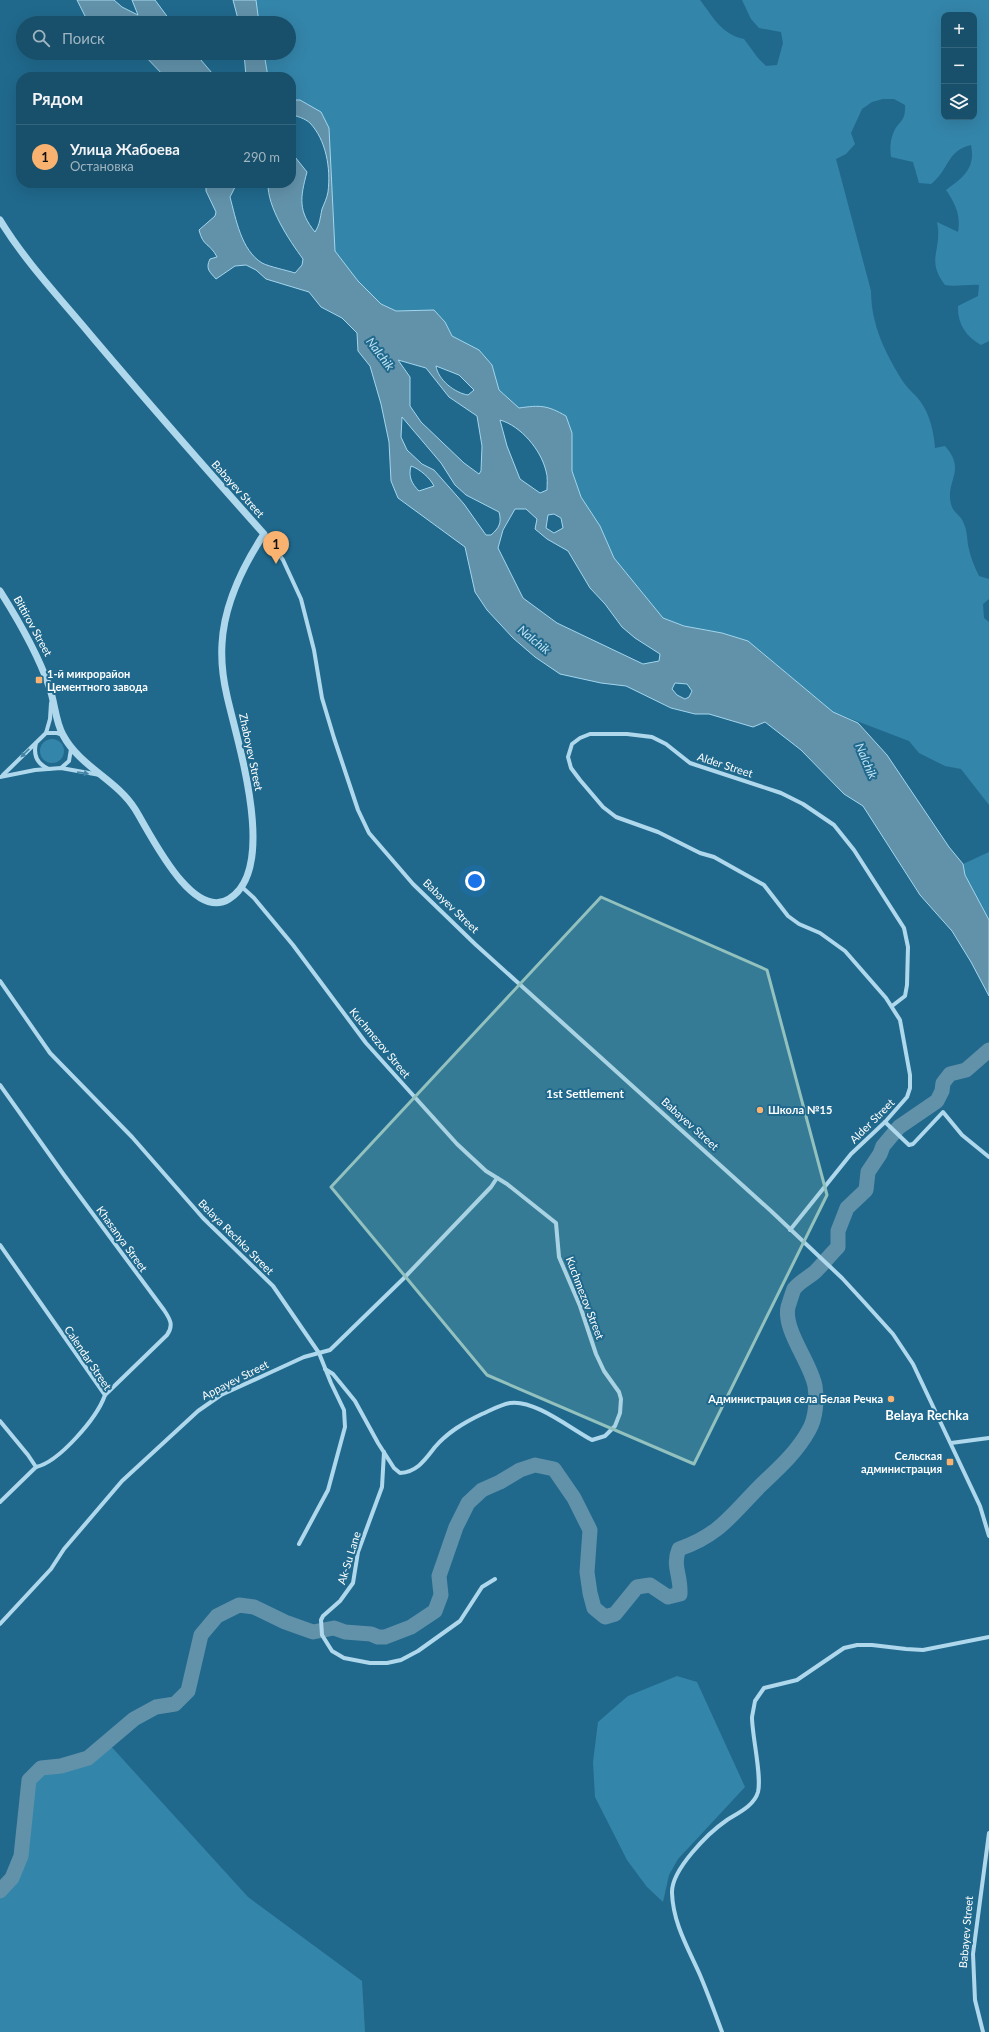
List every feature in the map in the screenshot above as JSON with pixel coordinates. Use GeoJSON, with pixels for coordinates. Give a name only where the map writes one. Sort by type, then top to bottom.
{"type":"FeatureCollection","features":[{"type":"Feature","properties":{"kind":"street","name":"Babayev Street"},"geometry":{"type":"LineString","coordinates":[[0,220],[12,239],[52,288],[207,472],[264,534],[283,560],[301,599],[314,650],[322,698],[334,738],[358,810],[369,833],[377,844],[414,884],[518,984],[608,1063],[842,1278],[893,1334],[923,1382],[980,1506],[989,1536]]}},
{"type":"Feature","properties":{"kind":"street","name":"Zhaboyev Street"},"geometry":{"type":"LineString","coordinates":[[243,888],[250,872],[252,854],[250,803],[245,770],[225,689],[222,644],[225,624],[242,572],[264,534]]}},
{"type":"Feature","properties":{"kind":"street","name":"Bittirov Street"},"geometry":{"type":"LineString","coordinates":[[0,591],[41,662],[63,735],[77,756],[100,775]]}},
{"type":"Feature","properties":{"kind":"street"},"geometry":{"type":"LineString","coordinates":[[1,775],[46,733],[50,719],[52,696]]}},
{"type":"Feature","properties":{"kind":"street"},"geometry":{"type":"LineString","coordinates":[[46,733],[57,733],[63,735]]}},
{"type":"Feature","properties":{"kind":"street","name":"Alder Street"},"geometry":{"type":"LineString","coordinates":[[790,1230],[851,1154],[902,1104],[910,1088],[900,1020],[892,1006],[845,951],[820,932],[799,924],[788,916],[764,885],[714,857],[700,853],[658,832],[623,820],[607,810],[571,768],[568,757],[572,744],[580,738],[590,734],[627,734],[652,737],[666,744],[690,764],[781,793],[803,804],[834,825],[854,850],[904,928],[909,960],[907,985],[905,996],[892,1006]]}},
{"type":"Feature","properties":{"kind":"street"},"geometry":{"type":"LineString","coordinates":[[37,740],[35,748],[36,758],[42,766],[52,770]]}},
{"type":"Feature","properties":{"kind":"street"},"geometry":{"type":"LineString","coordinates":[[61,768],[71,757],[68,743]]}},
{"type":"Feature","properties":{"kind":"street"},"geometry":{"type":"LineString","coordinates":[[1,775],[61,768],[100,775],[125,795],[163,857],[188,887],[202,900],[210,903],[221,903],[234,897],[243,888]]}},
{"type":"Feature","properties":{"kind":"street","name":"Kuchmezov Street"},"geometry":{"type":"LineString","coordinates":[[243,888],[254,898],[292,945],[366,1043],[457,1144],[486,1171],[556,1223],[559,1257],[580,1306],[596,1354],[604,1371],[619,1392],[621,1406],[615,1426],[605,1436],[592,1440],[551,1414],[511,1402],[460,1425],[443,1438],[421,1464],[407,1472],[397,1472],[366,1424],[355,1401],[334,1374],[325,1369]]}},
{"type":"Feature","properties":{"kind":"street","name":"Belaya Rechka Street"},"geometry":{"type":"LineString","coordinates":[[0,981],[50,1053],[132,1137],[212,1227],[273,1286],[319,1353],[344,1410],[345,1427],[328,1490],[299,1544]]}},
{"type":"Feature","properties":{"kind":"street","name":"Khasanya Street"},"geometry":{"type":"LineString","coordinates":[[0,1085],[64,1176],[164,1310],[171,1323],[171,1328],[167,1335],[105,1395]]}},
{"type":"Feature","properties":{"kind":"street"},"geometry":{"type":"LineString","coordinates":[[885,1122],[909,1145],[913,1144],[943,1112],[962,1135],[989,1157]]}},
{"type":"Feature","properties":{"kind":"street","name":"Appayev Street"},"geometry":{"type":"LineString","coordinates":[[0,1624],[51,1569],[68,1543],[122,1481],[198,1410],[211,1401],[238,1387],[304,1357],[330,1350],[338,1344],[491,1187],[497,1178]]}},
{"type":"Feature","properties":{"kind":"street","name":"Calendar Street"},"geometry":{"type":"LineString","coordinates":[[0,1245],[105,1395],[101,1407],[87,1426],[47,1464],[36,1468],[0,1502]]}},
{"type":"Feature","properties":{"kind":"street"},"geometry":{"type":"LineString","coordinates":[[0,1421],[28,1455],[36,1468]]}},
{"type":"Feature","properties":{"kind":"street"},"geometry":{"type":"LineString","coordinates":[[951,1443],[989,1438]]}},
{"type":"Feature","properties":{"kind":"street","name":"Ak-Su Lane"},"geometry":{"type":"LineString","coordinates":[[384,1452],[382,1487],[358,1552],[353,1583],[340,1601],[322,1616],[322,1635],[332,1651],[350,1660],[370,1663],[387,1663],[401,1660],[418,1651],[460,1620],[482,1587],[495,1579]]}},
{"type":"Feature","properties":{"kind":"street"},"geometry":{"type":"LineString","coordinates":[[722,2032],[711,2000],[675,1919],[672,1883],[676,1874],[696,1849],[722,1824],[750,1804],[756,1796],[758,1782],[752,1717],[753,1706],[760,1692],[771,1686],[797,1680],[822,1665],[839,1650],[851,1646],[872,1644],[906,1650],[923,1650],[989,1637]]}},
{"type":"Feature","properties":{"kind":"street","name":"Babayev Street"},"geometry":{"type":"LineString","coordinates":[[983,2032],[975,2000],[973,1954],[989,1833]]}},
{"type":"Feature","properties":{"kind":"highlighted area"},"geometry":{"type":"Polygon","coordinates":[[[601,897],[767,970],[827,1195],[694,1464],[487,1375],[331,1187],[601,897]]]}},
{"type":"Feature","properties":{"kind":"shaded area"},"geometry":{"type":"Polygon","coordinates":[[[256,0],[700,0],[714,19],[724,29],[736,37],[744,39],[766,66],[777,65],[783,43],[781,32],[759,28],[751,19],[742,0],[989,0],[989,341],[981,345],[976,342],[967,334],[959,318],[958,306],[978,296],[979,285],[945,285],[939,276],[935,261],[938,240],[937,222],[958,232],[958,215],[946,190],[967,172],[972,160],[971,145],[963,148],[952,156],[942,172],[931,184],[919,183],[913,162],[891,157],[890,145],[892,137],[895,129],[903,118],[905,105],[894,99],[883,99],[872,102],[862,109],[851,133],[855,144],[846,154],[836,159],[871,291],[874,316],[881,339],[891,362],[904,383],[923,406],[929,418],[934,436],[935,448],[945,446],[951,455],[955,469],[950,496],[951,504],[963,521],[970,553],[979,576],[989,579],[989,599],[983,604],[984,618],[989,622],[989,805],[961,769],[945,766],[919,753],[909,741],[833,712],[748,641],[722,633],[684,626],[663,618],[614,558],[600,526],[581,497],[572,471],[572,433],[535,406],[519,408],[499,390],[492,365],[479,350],[452,336],[445,322],[434,310],[396,311],[381,304],[358,281],[335,251],[329,128],[300,100],[296,100],[296,72],[267,72],[265,60],[296,60],[296,16],[258,16],[256,0]]]}},
{"type":"Feature","properties":{"kind":"shaded area"},"geometry":{"type":"Polygon","coordinates":[[[47,739],[57,739],[64,746],[64,756],[57,763],[47,763],[40,756],[40,746],[47,739]]]}},
{"type":"Feature","properties":{"kind":"shaded area"},"geometry":{"type":"Polygon","coordinates":[[[989,852],[989,920],[965,875],[963,864],[989,852]]]}},
{"type":"Feature","properties":{"kind":"shaded area"},"geometry":{"type":"Polygon","coordinates":[[[677,1676],[697,1682],[745,1787],[678,1859],[669,1875],[663,1902],[647,1887],[627,1860],[595,1797],[593,1762],[598,1722],[628,1696],[677,1676]]]}},
{"type":"Feature","properties":{"kind":"shaded area"},"geometry":{"type":"Polygon","coordinates":[[[108,1743],[248,1897],[362,1981],[365,2032],[0,2032],[0,1891],[12,1878],[21,1856],[29,1780],[41,1768],[61,1766],[88,1758],[108,1743]]]}},
{"type":"Feature","properties":{"kind":"water"},"geometry":{"type":"Polygon","coordinates":[[[77,0],[114,0],[122,7],[138,15],[132,0],[155,0],[167,16],[85,16],[77,0]]]}},
{"type":"Feature","properties":{"kind":"water"},"geometry":{"type":"Polygon","coordinates":[[[233,0],[256,0],[258,16],[237,16],[233,0]]]}},
{"type":"Feature","properties":{"kind":"water"},"geometry":{"type":"Polygon","coordinates":[[[149,60],[201,60],[211,72],[160,72],[149,60]]]}},
{"type":"Feature","properties":{"kind":"water"},"geometry":{"type":"Polygon","coordinates":[[[245,60],[265,60],[267,72],[246,72],[245,60]]]}},
{"type":"Feature","properties":{"kind":"water","name":"Nalchik"},"geometry":{"type":"Polygon","coordinates":[[[296,100],[300,100],[321,112],[329,128],[335,251],[358,281],[381,304],[396,311],[434,310],[445,322],[452,336],[479,350],[492,365],[499,390],[519,408],[533,406],[543,407],[554,410],[566,416],[572,433],[572,471],[581,497],[600,526],[614,558],[663,618],[684,626],[722,633],[748,641],[833,712],[858,723],[887,755],[949,847],[963,864],[965,875],[989,920],[989,996],[952,931],[920,895],[863,806],[844,794],[801,750],[765,722],[753,727],[709,714],[695,714],[671,708],[626,686],[601,683],[560,674],[535,657],[513,638],[487,610],[475,592],[465,547],[398,498],[391,481],[389,442],[381,404],[370,366],[358,351],[357,333],[342,318],[321,307],[309,292],[266,279],[256,270],[246,265],[235,266],[216,279],[210,272],[208,265],[210,259],[217,257],[203,239],[199,230],[215,216],[216,212],[206,188],[234,188],[230,197],[240,233],[249,250],[262,263],[295,273],[302,265],[303,259],[291,242],[275,213],[269,188],[296,188],[296,158],[307,172],[303,189],[302,204],[303,211],[309,224],[315,232],[328,194],[328,164],[324,146],[315,130],[310,123],[296,116],[296,100]],[[398,360],[410,377],[410,406],[421,422],[464,463],[479,474],[481,471],[482,446],[477,416],[449,397],[426,368],[398,360]],[[436,366],[437,371],[448,385],[458,392],[468,395],[474,390],[459,375],[436,366]],[[402,417],[401,437],[407,450],[422,464],[434,470],[464,504],[486,535],[491,535],[499,525],[499,512],[466,495],[455,485],[441,463],[402,417]],[[500,420],[507,446],[520,479],[540,493],[547,490],[546,471],[540,455],[535,447],[522,433],[508,423],[500,420]],[[411,466],[410,477],[414,486],[419,491],[434,486],[424,474],[411,466]],[[515,509],[503,530],[498,548],[523,598],[557,623],[643,664],[659,661],[660,654],[635,638],[622,627],[605,604],[590,588],[568,551],[547,539],[535,529],[537,519],[526,509],[515,509]],[[554,514],[548,515],[546,528],[554,533],[563,528],[561,518],[554,514]],[[675,683],[672,689],[677,695],[685,699],[689,697],[692,691],[687,684],[675,683]]]}},
{"type":"Feature","properties":{"kind":"waterway"},"geometry":{"type":"LineString","coordinates":[[0,1891],[12,1878],[21,1856],[29,1780],[41,1768],[61,1766],[88,1758],[134,1719],[156,1707],[175,1704],[188,1691],[201,1635],[217,1616],[239,1605],[254,1607],[285,1622],[313,1632],[334,1628],[345,1632],[371,1634],[378,1637],[385,1637],[411,1627],[435,1611],[441,1595],[439,1576],[456,1527],[468,1503],[482,1490],[500,1482],[520,1470],[535,1465],[554,1469],[574,1498],[590,1530],[587,1572],[590,1593],[594,1608],[605,1617],[615,1614],[637,1587],[650,1585],[668,1597],[680,1594],[676,1561],[679,1549],[705,1537],[724,1523],[787,1459],[804,1438],[813,1420],[816,1397],[815,1386],[808,1367],[793,1336],[788,1316],[788,1307],[794,1289],[815,1272],[838,1247],[838,1231],[847,1208],[866,1190],[868,1172],[880,1154],[883,1146],[899,1127],[937,1101],[942,1091],[943,1083],[950,1074],[966,1070],[989,1050]]}},
{"type":"Feature","properties":{"kind":"place","name":"Улица Жабоева"},"geometry":{"type":"Point","coordinates":[276,564]}},
{"type":"Feature","properties":{"kind":"place","name":"1-й микрорайон Цементного завода"},"geometry":{"type":"Point","coordinates":[39,680]}},
{"type":"Feature","properties":{"kind":"place","name":"Школа №15"},"geometry":{"type":"Point","coordinates":[760,1110]}},
{"type":"Feature","properties":{"kind":"place","name":"Администрация села Белая Речка"},"geometry":{"type":"Point","coordinates":[891,1399]}},
{"type":"Feature","properties":{"kind":"place","name":"Сельская администрация"},"geometry":{"type":"Point","coordinates":[950,1462]}},
{"type":"Feature","properties":{"kind":"district","name":"1st Settlement"},"geometry":{"type":"Point","coordinates":[585,1094]}},
{"type":"Feature","properties":{"kind":"district","name":"Belaya Rechka"},"geometry":{"type":"Point","coordinates":[927,1415]}}]}
